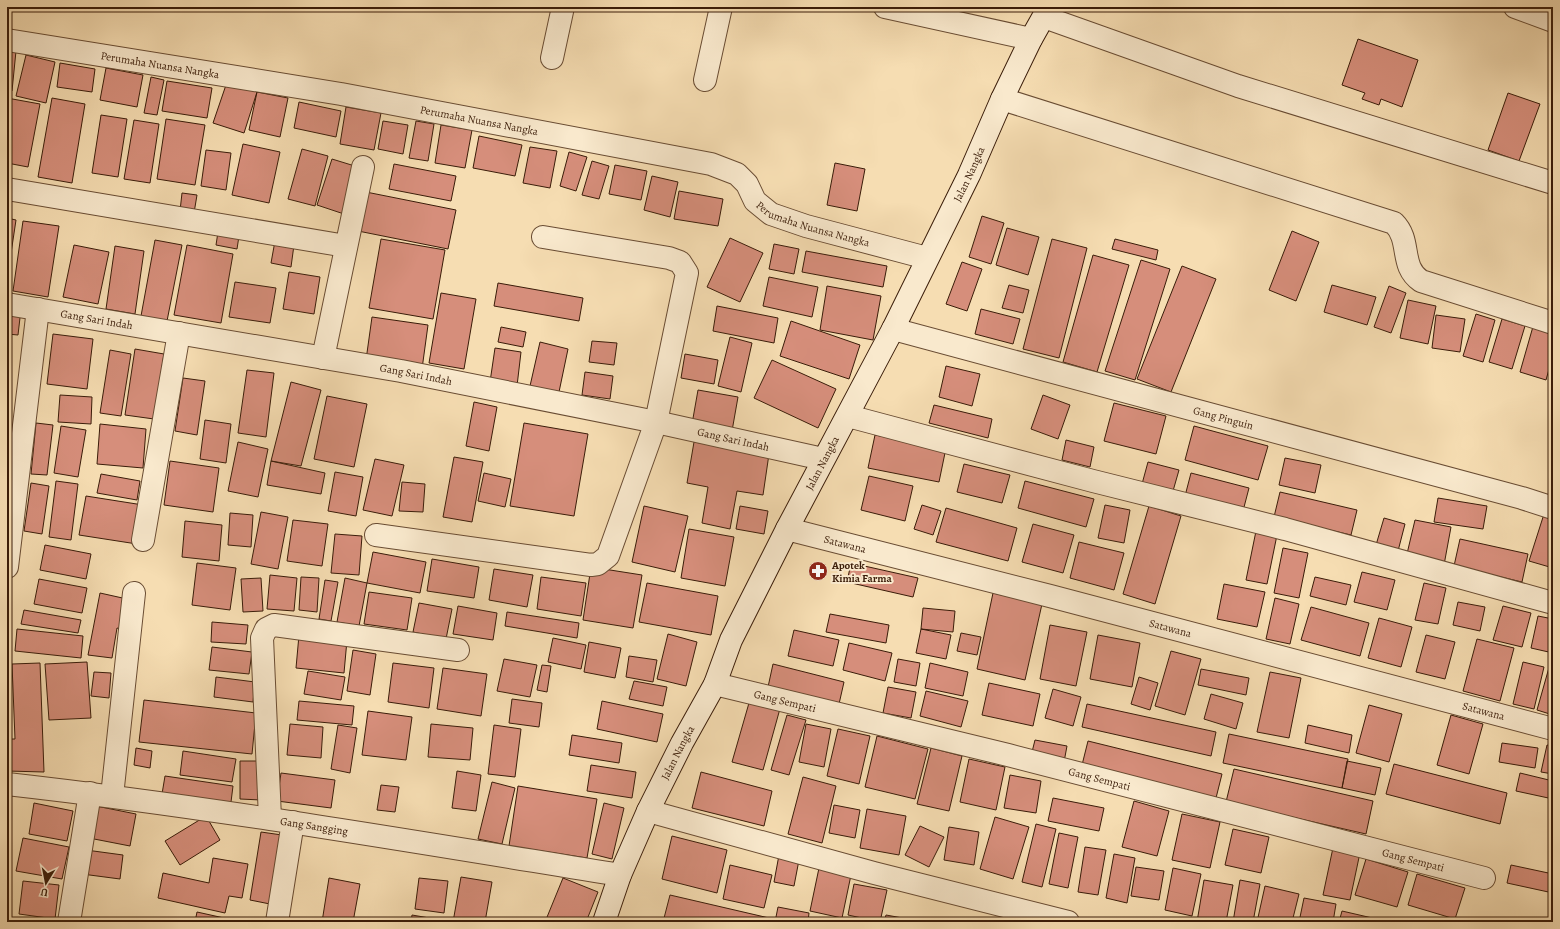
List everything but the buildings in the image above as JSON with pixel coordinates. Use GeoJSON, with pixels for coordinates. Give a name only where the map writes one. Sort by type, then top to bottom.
{"type":"FeatureCollection","features":[{"type":"Feature","properties":{"kind":"street"},"geometry":{"type":"LineString","coordinates":[[552,58],[563,7]]}},
{"type":"Feature","properties":{"kind":"street"},"geometry":{"type":"LineString","coordinates":[[704,80],[721,7]]}},
{"type":"Feature","properties":{"kind":"street"},"geometry":{"type":"LineString","coordinates":[[885,7],[1031,39]]}},
{"type":"Feature","properties":{"kind":"street"},"geometry":{"type":"LineString","coordinates":[[1515,7],[1553,21]]}},
{"type":"Feature","properties":{"kind":"street"},"geometry":{"type":"LineString","coordinates":[[1046,12],[1238,86],[1553,183]]}},
{"type":"Feature","properties":{"kind":"street","name":"Jalan Nangka"},"geometry":{"type":"LineString","coordinates":[[604,922],[620,875],[648,811],[682,743],[715,684],[731,640],[787,529],[893,329],[969,175],[1002,99],[1031,39],[1046,12]]}},
{"type":"Feature","properties":{"kind":"street","name":"Perumaha Nuansa Nangka"},"geometry":{"type":"LineString","coordinates":[[7,40],[341,94],[711,164],[737,174],[747,184],[755,200],[771,214],[806,226],[927,258]]}},
{"type":"Feature","properties":{"kind":"street"},"geometry":{"type":"LineString","coordinates":[[1002,99],[1394,223],[1401,230],[1409,269],[1417,278],[1553,323]]}},
{"type":"Feature","properties":{"kind":"street"},"geometry":{"type":"LineString","coordinates":[[323,358],[363,167]]}},
{"type":"Feature","properties":{"kind":"street"},"geometry":{"type":"LineString","coordinates":[[7,189],[346,246]]}},
{"type":"Feature","properties":{"kind":"street"},"geometry":{"type":"LineString","coordinates":[[376,535],[590,565],[598,564],[608,556],[656,422],[687,273],[680,262],[669,258],[543,237]]}},
{"type":"Feature","properties":{"kind":"street","name":"Gang Sari Indah"},"geometry":{"type":"LineString","coordinates":[[7,304],[401,371],[656,422],[823,460]]}},
{"type":"Feature","properties":{"kind":"street"},"geometry":{"type":"LineString","coordinates":[[7,560],[38,309]]}},
{"type":"Feature","properties":{"kind":"street","name":"Gang Pinguin"},"geometry":{"type":"LineString","coordinates":[[893,329],[1514,496],[1553,508]]}},
{"type":"Feature","properties":{"kind":"street"},"geometry":{"type":"LineString","coordinates":[[143,540],[179,334]]}},
{"type":"Feature","properties":{"kind":"street"},"geometry":{"type":"LineString","coordinates":[[848,416],[1093,481],[1285,528],[1553,603]]}},
{"type":"Feature","properties":{"kind":"street","name":"Satawana"},"geometry":{"type":"LineString","coordinates":[[787,529],[1187,632],[1553,729]]}},
{"type":"Feature","properties":{"kind":"street"},"geometry":{"type":"LineString","coordinates":[[112,796],[134,593]]}},
{"type":"Feature","properties":{"kind":"street"},"geometry":{"type":"LineString","coordinates":[[270,818],[262,638],[266,629],[274,624],[458,650]]}},
{"type":"Feature","properties":{"kind":"street","name":"Gang Sempati"},"geometry":{"type":"LineString","coordinates":[[715,684],[1008,755],[1484,878]]}},
{"type":"Feature","properties":{"kind":"street","name":"Gang Sangging"},"geometry":{"type":"LineString","coordinates":[[7,784],[90,793],[270,818],[620,875]]}},
{"type":"Feature","properties":{"kind":"street"},"geometry":{"type":"LineString","coordinates":[[69,922],[90,793]]}},
{"type":"Feature","properties":{"kind":"street"},"geometry":{"type":"LineString","coordinates":[[648,811],[874,873],[1068,922]]}},
{"type":"Feature","properties":{"kind":"street"},"geometry":{"type":"LineString","coordinates":[[277,922],[293,822]]}},
{"type":"Feature","properties":{"kind":"place","name":"Apotek Kimia Farma"},"geometry":{"type":"Point","coordinates":[818,571]}}]}
